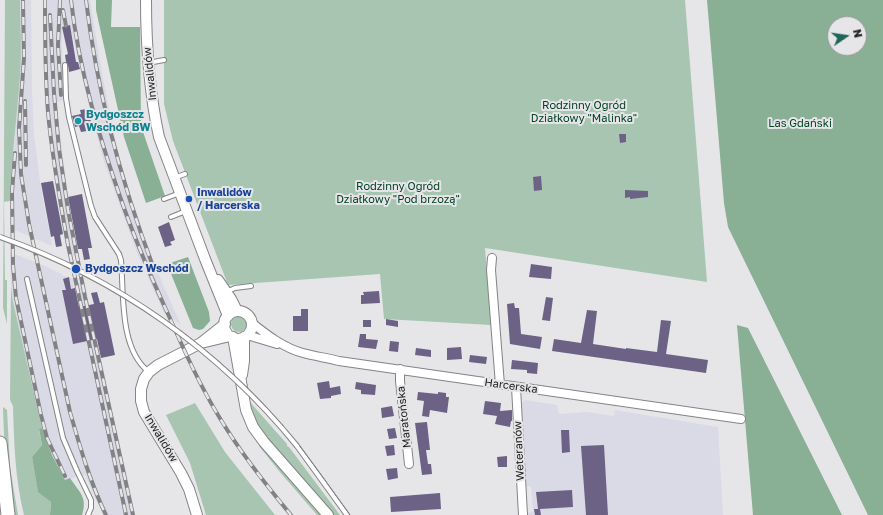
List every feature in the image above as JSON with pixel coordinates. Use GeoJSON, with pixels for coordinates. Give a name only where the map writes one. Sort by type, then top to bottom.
{"type":"FeatureCollection","features":[{"type":"Feature","properties":{"kind":"main road"},"geometry":{"type":"LineString","coordinates":[[0,443],[8,515]]}},
{"type":"Feature","properties":{"kind":"street","name":"Inwalidów"},"geometry":{"type":"LineString","coordinates":[[146,0],[147,63],[152,104],[158,130],[226,320]]}},
{"type":"Feature","properties":{"kind":"street"},"geometry":{"type":"LineString","coordinates":[[492,258],[491,270],[500,384]]}},
{"type":"Feature","properties":{"kind":"street","name":"Inwalidów"},"geometry":{"type":"LineString","coordinates":[[205,259],[237,311]]}},
{"type":"Feature","properties":{"kind":"street"},"geometry":{"type":"LineString","coordinates":[[149,372],[163,362],[201,343],[226,320],[231,313],[237,311],[244,312],[248,315],[252,323],[252,328],[245,336],[240,338],[232,337],[201,343]]}},
{"type":"Feature","properties":{"kind":"street"},"geometry":{"type":"LineString","coordinates":[[226,320],[226,330],[232,337],[241,377],[246,410],[250,420],[258,435],[328,515]]}},
{"type":"Feature","properties":{"kind":"street","name":"Harcerska"},"geometry":{"type":"LineString","coordinates":[[252,323],[283,345]]}},
{"type":"Feature","properties":{"kind":"street"},"geometry":{"type":"LineString","coordinates":[[241,377],[244,362],[245,336]]}},
{"type":"Feature","properties":{"kind":"street","name":"Harcerska"},"geometry":{"type":"LineString","coordinates":[[245,336],[283,345],[303,353],[339,361],[741,418]]}},
{"type":"Feature","properties":{"kind":"street","name":"Maratońska"},"geometry":{"type":"LineString","coordinates":[[400,369],[409,464]]}},
{"type":"Feature","properties":{"kind":"street","name":"Inwalidów"},"geometry":{"type":"LineString","coordinates":[[149,372],[144,379],[141,389],[142,407],[181,473],[189,489],[197,515]]}},
{"type":"Feature","properties":{"kind":"street","name":"Weteranów"},"geometry":{"type":"LineString","coordinates":[[516,387],[523,515]]}},
{"type":"Feature","properties":{"kind":"lane"},"geometry":{"type":"LineString","coordinates":[[147,63],[164,60]]}},
{"type":"Feature","properties":{"kind":"lane"},"geometry":{"type":"LineString","coordinates":[[64,65],[69,117],[91,206],[95,217],[119,254],[121,260],[127,334],[138,362],[149,372]]}},
{"type":"Feature","properties":{"kind":"lane"},"geometry":{"type":"LineString","coordinates":[[174,178],[186,174]]}},
{"type":"Feature","properties":{"kind":"lane"},"geometry":{"type":"LineString","coordinates":[[164,199],[180,193]]}},
{"type":"Feature","properties":{"kind":"lane"},"geometry":{"type":"LineString","coordinates":[[171,217],[187,211]]}},
{"type":"Feature","properties":{"kind":"lane"},"geometry":{"type":"LineString","coordinates":[[0,237],[85,273],[111,287],[170,325],[202,350],[231,375],[263,407],[297,446],[347,515]]}},
{"type":"Feature","properties":{"kind":"lane"},"geometry":{"type":"LineString","coordinates":[[27,278],[63,438],[77,472],[91,500],[91,508],[88,515]]}},
{"type":"Feature","properties":{"kind":"lane"},"geometry":{"type":"LineString","coordinates":[[226,292],[236,288],[251,286]]}},
{"type":"Feature","properties":{"kind":"shaded area"},"geometry":{"type":"Polygon","coordinates":[[[20,0],[31,0],[34,135],[41,189],[52,246],[17,231],[10,230],[12,168],[20,75],[20,0]]]}},
{"type":"Feature","properties":{"kind":"shaded area"},"geometry":{"type":"Polygon","coordinates":[[[43,0],[90,0],[102,73],[118,153],[148,248],[181,325],[169,315],[164,313],[137,253],[104,162],[70,26],[62,27],[63,99],[56,102],[67,189],[79,258],[67,253],[47,121],[43,56],[43,0]]]}},
{"type":"Feature","properties":{"kind":"shaded area"},"geometry":{"type":"Polygon","coordinates":[[[10,253],[45,266],[62,274],[63,276],[66,276],[66,278],[69,277],[85,285],[135,515],[103,515],[85,475],[65,480],[52,455],[44,435],[38,413],[13,302],[10,253]]]}},
{"type":"Feature","properties":{"kind":"shaded area"},"geometry":{"type":"Polygon","coordinates":[[[525,400],[557,405],[559,414],[587,412],[614,416],[615,410],[718,427],[723,515],[526,515],[526,513],[533,512],[531,486],[525,486],[519,405],[525,400]]]}},
{"type":"Feature","properties":{"kind":"green space"},"geometry":{"type":"Polygon","coordinates":[[[5,0],[20,0],[21,48],[10,201],[4,202],[7,324],[3,308],[5,0]]]}},
{"type":"Feature","properties":{"kind":"green space"},"geometry":{"type":"Polygon","coordinates":[[[96,0],[112,0],[111,27],[140,27],[141,126],[165,196],[146,203],[124,137],[96,10],[96,0]]]}},
{"type":"Feature","properties":{"kind":"green space"},"geometry":{"type":"Polygon","coordinates":[[[164,0],[685,0],[707,282],[485,248],[491,325],[384,319],[380,274],[228,285],[173,141],[164,104],[164,0]]]}},
{"type":"Feature","properties":{"kind":"green space","name":"Las Gdański"},"geometry":{"type":"Polygon","coordinates":[[[707,0],[883,0],[883,515],[868,515],[728,227],[724,203],[707,0]]]}},
{"type":"Feature","properties":{"kind":"green space"},"geometry":{"type":"Polygon","coordinates":[[[188,257],[209,312],[210,321],[203,329],[199,330],[193,328],[167,264],[188,257]]]}},
{"type":"Feature","properties":{"kind":"green space"},"geometry":{"type":"Polygon","coordinates":[[[11,287],[13,302],[42,428],[39,430],[42,445],[32,457],[38,491],[51,502],[50,515],[24,515],[21,501],[17,474],[13,406],[10,400],[11,287]]]}},
{"type":"Feature","properties":{"kind":"green space"},"geometry":{"type":"Polygon","coordinates":[[[236,316],[242,316],[247,321],[245,330],[242,332],[236,332],[231,327],[231,321],[236,316]]]}},
{"type":"Feature","properties":{"kind":"green space"},"geometry":{"type":"Polygon","coordinates":[[[737,325],[748,328],[842,515],[753,515],[737,325]]]}},
{"type":"Feature","properties":{"kind":"green space"},"geometry":{"type":"Polygon","coordinates":[[[249,401],[287,444],[340,515],[333,515],[288,464],[259,428],[252,415],[249,401]]]}},
{"type":"Feature","properties":{"kind":"green space"},"geometry":{"type":"Polygon","coordinates":[[[195,403],[225,452],[275,515],[206,515],[190,463],[166,415],[195,403]]]}},
{"type":"Feature","properties":{"kind":"green space"},"geometry":{"type":"Polygon","coordinates":[[[3,407],[7,410],[10,467],[18,515],[15,515],[8,475],[3,407]]]}},
{"type":"Feature","properties":{"kind":"green space"},"geometry":{"type":"Polygon","coordinates":[[[42,428],[52,455],[65,480],[70,478],[82,495],[84,509],[82,515],[50,515],[51,502],[38,492],[32,457],[42,445],[39,429],[42,428]]]}},
{"type":"Feature","properties":{"kind":"green space"},"geometry":{"type":"Polygon","coordinates":[[[260,445],[322,515],[317,515],[279,471],[259,446],[260,445]]]}},
{"type":"Feature","properties":{"kind":"building"},"geometry":{"type":"Polygon","coordinates":[[[70,25],[76,62],[78,62],[80,69],[69,72],[65,55],[68,54],[62,27],[70,25]]]}},
{"type":"Feature","properties":{"kind":"building"},"geometry":{"type":"Polygon","coordinates":[[[88,109],[93,130],[81,132],[79,126],[75,127],[72,116],[81,114],[80,110],[88,109]]]}},
{"type":"Feature","properties":{"kind":"building"},"geometry":{"type":"Polygon","coordinates":[[[619,134],[626,134],[626,142],[620,143],[619,134]]]}},
{"type":"Feature","properties":{"kind":"building"},"geometry":{"type":"Polygon","coordinates":[[[541,176],[542,190],[534,191],[533,177],[541,176]]]}},
{"type":"Feature","properties":{"kind":"building"},"geometry":{"type":"Polygon","coordinates":[[[53,181],[63,234],[60,235],[62,246],[56,247],[54,236],[51,237],[41,183],[53,181]]]}},
{"type":"Feature","properties":{"kind":"building"},"geometry":{"type":"Polygon","coordinates":[[[625,190],[648,191],[648,197],[630,199],[630,197],[625,198],[625,190]]]}},
{"type":"Feature","properties":{"kind":"building"},"geometry":{"type":"Polygon","coordinates":[[[82,194],[92,248],[88,248],[90,259],[84,260],[82,249],[78,249],[68,197],[82,194]]]}},
{"type":"Feature","properties":{"kind":"building"},"geometry":{"type":"Polygon","coordinates":[[[169,222],[175,240],[170,242],[172,245],[165,247],[158,227],[169,222]]]}},
{"type":"Feature","properties":{"kind":"building"},"geometry":{"type":"Polygon","coordinates":[[[531,264],[552,267],[551,279],[529,277],[531,264]]]}},
{"type":"Feature","properties":{"kind":"building"},"geometry":{"type":"Polygon","coordinates":[[[69,277],[71,289],[75,288],[79,307],[94,304],[91,293],[97,292],[100,303],[104,302],[115,355],[101,358],[97,339],[73,344],[62,290],[66,290],[63,279],[69,277]]]}},
{"type":"Feature","properties":{"kind":"building"},"geometry":{"type":"Polygon","coordinates":[[[379,291],[380,303],[361,304],[361,295],[364,295],[363,292],[379,291]]]}},
{"type":"Feature","properties":{"kind":"building"},"geometry":{"type":"Polygon","coordinates":[[[546,297],[553,298],[550,321],[542,320],[546,297]]]}},
{"type":"Feature","properties":{"kind":"building"},"geometry":{"type":"Polygon","coordinates":[[[514,303],[515,308],[519,308],[521,334],[542,337],[540,349],[510,344],[507,304],[514,303]]]}},
{"type":"Feature","properties":{"kind":"building"},"geometry":{"type":"Polygon","coordinates":[[[301,309],[308,309],[308,331],[293,331],[293,316],[301,316],[301,309]]]}},
{"type":"Feature","properties":{"kind":"building"},"geometry":{"type":"Polygon","coordinates":[[[587,310],[597,311],[593,344],[626,349],[657,352],[661,320],[671,321],[666,354],[708,360],[706,373],[552,351],[554,339],[581,343],[587,310]]]}},
{"type":"Feature","properties":{"kind":"building"},"geometry":{"type":"Polygon","coordinates":[[[386,319],[398,321],[398,327],[386,325],[386,319]]]}},
{"type":"Feature","properties":{"kind":"building"},"geometry":{"type":"Polygon","coordinates":[[[363,320],[371,320],[371,327],[363,327],[363,320]]]}},
{"type":"Feature","properties":{"kind":"building"},"geometry":{"type":"Polygon","coordinates":[[[360,334],[366,334],[366,339],[378,340],[376,349],[358,347],[360,334]]]}},
{"type":"Feature","properties":{"kind":"building"},"geometry":{"type":"Polygon","coordinates":[[[390,341],[399,342],[398,352],[389,351],[390,341]]]}},
{"type":"Feature","properties":{"kind":"building"},"geometry":{"type":"Polygon","coordinates":[[[461,347],[462,359],[447,360],[447,348],[461,347]]]}},
{"type":"Feature","properties":{"kind":"building"},"geometry":{"type":"Polygon","coordinates":[[[416,348],[431,350],[431,357],[415,355],[416,348]]]}},
{"type":"Feature","properties":{"kind":"building"},"geometry":{"type":"Polygon","coordinates":[[[470,355],[487,357],[486,364],[469,362],[470,355]]]}},
{"type":"Feature","properties":{"kind":"building"},"geometry":{"type":"Polygon","coordinates":[[[512,360],[538,363],[537,374],[527,373],[527,370],[511,369],[512,360]]]}},
{"type":"Feature","properties":{"kind":"building"},"geometry":{"type":"Polygon","coordinates":[[[329,381],[330,388],[340,386],[341,394],[331,396],[331,398],[320,399],[317,383],[329,381]]]}},
{"type":"Feature","properties":{"kind":"building"},"geometry":{"type":"Polygon","coordinates":[[[356,382],[376,385],[375,395],[361,394],[361,390],[355,389],[356,382]]]}},
{"type":"Feature","properties":{"kind":"building"},"geometry":{"type":"Polygon","coordinates":[[[418,392],[438,394],[438,392],[446,393],[446,397],[449,397],[447,413],[430,410],[429,417],[422,416],[424,401],[417,400],[418,392]]]}},
{"type":"Feature","properties":{"kind":"building"},"geometry":{"type":"Polygon","coordinates":[[[485,401],[501,403],[500,411],[512,410],[512,421],[510,427],[495,424],[497,416],[483,414],[485,401]]]}},
{"type":"Feature","properties":{"kind":"building"},"geometry":{"type":"Polygon","coordinates":[[[392,406],[394,416],[382,418],[381,408],[392,406]]]}},
{"type":"Feature","properties":{"kind":"building"},"geometry":{"type":"Polygon","coordinates":[[[427,422],[430,450],[426,450],[428,464],[431,464],[432,474],[422,475],[415,423],[427,422]]]}},
{"type":"Feature","properties":{"kind":"building"},"geometry":{"type":"Polygon","coordinates":[[[395,428],[397,438],[389,439],[387,429],[395,428]]]}},
{"type":"Feature","properties":{"kind":"building"},"geometry":{"type":"Polygon","coordinates":[[[561,430],[569,430],[570,452],[562,453],[561,430]]]}},
{"type":"Feature","properties":{"kind":"building"},"geometry":{"type":"Polygon","coordinates":[[[394,445],[395,455],[387,456],[385,446],[394,445]]]}},
{"type":"Feature","properties":{"kind":"building"},"geometry":{"type":"Polygon","coordinates":[[[604,445],[608,515],[586,515],[581,446],[604,445]]]}},
{"type":"Feature","properties":{"kind":"building"},"geometry":{"type":"Polygon","coordinates":[[[507,456],[507,467],[498,467],[497,457],[507,456]]]}},
{"type":"Feature","properties":{"kind":"building"},"geometry":{"type":"Polygon","coordinates":[[[397,468],[398,478],[388,480],[386,469],[397,468]]]}},
{"type":"Feature","properties":{"kind":"building"},"geometry":{"type":"Polygon","coordinates":[[[572,490],[573,507],[540,509],[541,515],[535,515],[534,509],[538,509],[536,492],[572,490]]]}},
{"type":"Feature","properties":{"kind":"building"},"geometry":{"type":"Polygon","coordinates":[[[440,493],[441,509],[391,512],[390,497],[440,493]]]}},
{"type":"Feature","properties":{"kind":"tram line"},"geometry":{"type":"LineString","coordinates":[[0,235],[40,250],[78,268],[115,288],[186,334],[250,390],[289,432],[350,515]]}},
{"type":"Feature","properties":{"kind":"railway"},"geometry":{"type":"LineString","coordinates":[[45,0],[47,98],[56,179],[68,245],[126,515]]}},
{"type":"Feature","properties":{"kind":"railway"},"geometry":{"type":"LineString","coordinates":[[60,0],[58,45],[61,95]]}},
{"type":"Feature","properties":{"kind":"railway"},"geometry":{"type":"LineString","coordinates":[[71,0],[79,53],[99,131],[124,208],[150,275],[186,354],[213,407],[245,457],[291,515]]}},
{"type":"Feature","properties":{"kind":"railway"},"geometry":{"type":"LineString","coordinates":[[86,0],[97,69],[112,136],[131,203],[154,269]]}},
{"type":"Feature","properties":{"kind":"railway"},"geometry":{"type":"LineString","coordinates":[[23,1],[24,58],[19,128],[21,174],[29,224],[70,412],[90,477],[106,515]]}},
{"type":"Feature","properties":{"kind":"railway"},"geometry":{"type":"LineString","coordinates":[[63,10],[66,26]]}},
{"type":"Feature","properties":{"kind":"railway"},"geometry":{"type":"LineString","coordinates":[[50,15],[54,93],[59,149],[68,210],[85,297],[133,515]]}},
{"type":"Feature","properties":{"kind":"railway"},"geometry":{"type":"LineString","coordinates":[[25,101],[26,165]]}},
{"type":"Feature","properties":{"kind":"railway"},"geometry":{"type":"LineString","coordinates":[[15,153],[12,192],[13,265],[16,298],[47,438],[65,476]]}},
{"type":"Feature","properties":{"kind":"place","name":"Bydgoszcz Wschód BW"},"geometry":{"type":"Point","coordinates":[78,121]}},
{"type":"Feature","properties":{"kind":"place","name":"Inwalidów / Harcerska"},"geometry":{"type":"Point","coordinates":[189,199]}},
{"type":"Feature","properties":{"kind":"place","name":"Bydgoszcz Wschód"},"geometry":{"type":"Point","coordinates":[76,269]}},
{"type":"Feature","properties":{"kind":"park label","name":"Rodzinny Ogród Działkowy \"Malinka\""},"geometry":{"type":"Point","coordinates":[584,112]}},
{"type":"Feature","properties":{"kind":"park label","name":"Rodzinny Ogród Działkowy \"Pod brzozą\""},"geometry":{"type":"Point","coordinates":[398,193]}}]}
